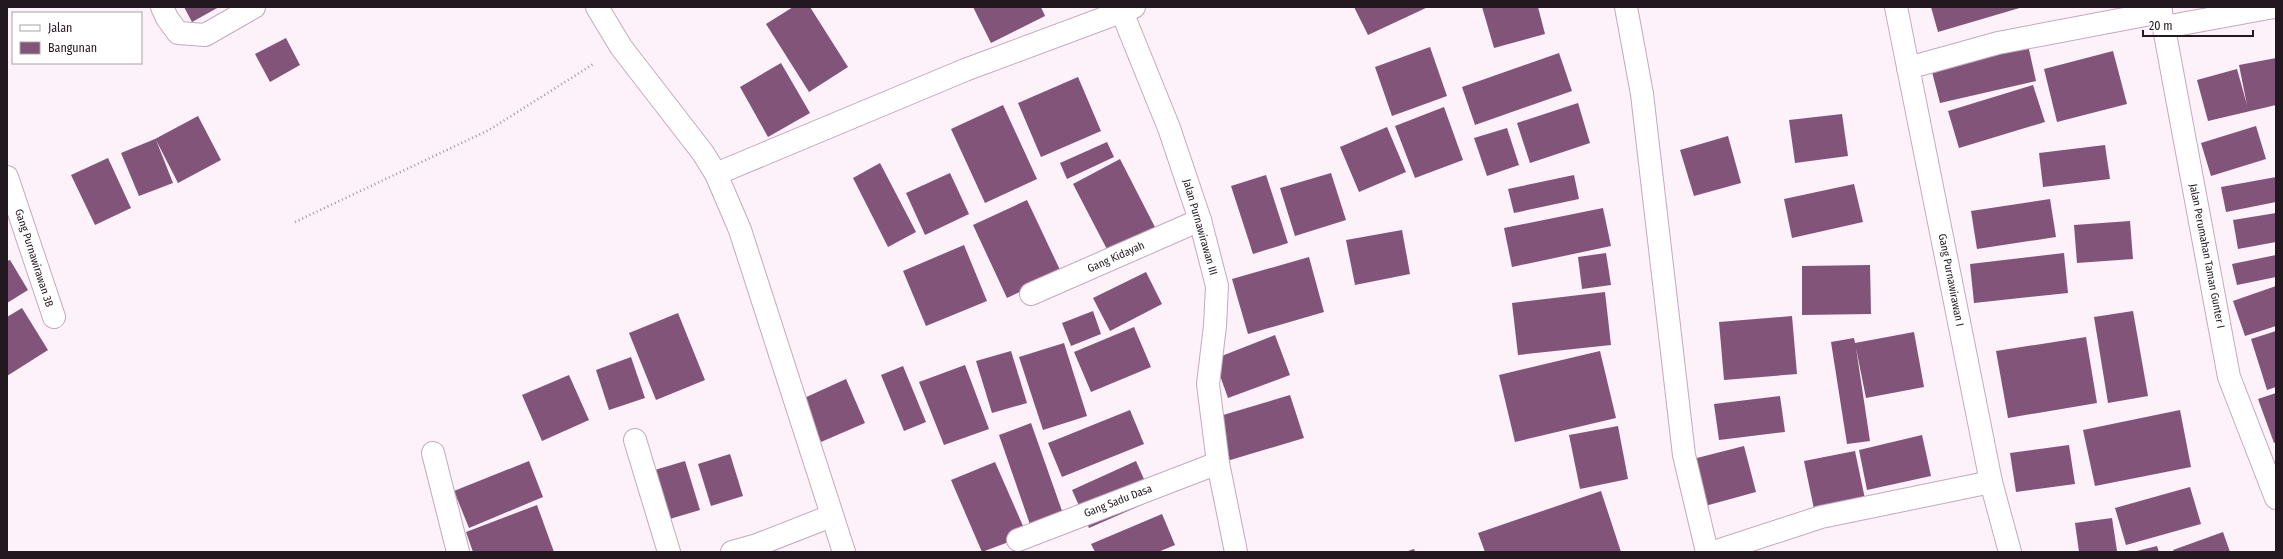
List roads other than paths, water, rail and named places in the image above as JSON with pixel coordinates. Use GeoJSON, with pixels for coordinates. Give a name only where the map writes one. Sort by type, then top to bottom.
{"type":"FeatureCollection","features":[{"type":"Feature","properties":{"kind":"street"},"geometry":{"type":"LineString","coordinates":[[162,7],[167,18],[178,33],[205,35],[254,7]]}},
{"type":"Feature","properties":{"kind":"street"},"geometry":{"type":"LineString","coordinates":[[597,7],[621,47],[703,153],[716,174],[740,230],[831,516],[844,552]]}},
{"type":"Feature","properties":{"kind":"street"},"geometry":{"type":"LineString","coordinates":[[1626,7],[1642,94],[1684,455],[1707,552]]}},
{"type":"Feature","properties":{"kind":"street","name":"Gang Purnawirawan I"},"geometry":{"type":"LineString","coordinates":[[1896,7],[1991,482],[2010,552]]}},
{"type":"Feature","properties":{"kind":"street"},"geometry":{"type":"LineString","coordinates":[[1908,68],[1998,43],[2162,15],[2274,7]]}},
{"type":"Feature","properties":{"kind":"street"},"geometry":{"type":"LineString","coordinates":[[716,174],[965,70],[1125,9]]}},
{"type":"Feature","properties":{"kind":"street","name":"Jalan Purnawirawan III"},"geometry":{"type":"LineString","coordinates":[[1125,9],[1169,128],[1200,220],[1217,286],[1215,326],[1208,384],[1218,463],[1236,552]]}},
{"type":"Feature","properties":{"kind":"street","name":"Jalan Perumahan Taman Gunter I"},"geometry":{"type":"LineString","coordinates":[[2162,15],[2230,377],[2276,498]]}},
{"type":"Feature","properties":{"kind":"street","name":"Gang Purnawirawan 3B"},"geometry":{"type":"LineString","coordinates":[[7,177],[54,317]]}},
{"type":"Feature","properties":{"kind":"street","name":"Gang Kidayah"},"geometry":{"type":"LineString","coordinates":[[1031,294],[1200,220]]}},
{"type":"Feature","properties":{"kind":"street"},"geometry":{"type":"LineString","coordinates":[[635,440],[669,552]]}},
{"type":"Feature","properties":{"kind":"street"},"geometry":{"type":"LineString","coordinates":[[433,453],[458,552]]}},
{"type":"Feature","properties":{"kind":"street","name":"Gang Sadu Dasa"},"geometry":{"type":"LineString","coordinates":[[1018,540],[1218,463]]}},
{"type":"Feature","properties":{"kind":"street"},"geometry":{"type":"LineString","coordinates":[[1714,552],[1821,517],[1991,482]]}},
{"type":"Feature","properties":{"kind":"street"},"geometry":{"type":"LineString","coordinates":[[732,552],[758,545],[831,516]]}}]}
